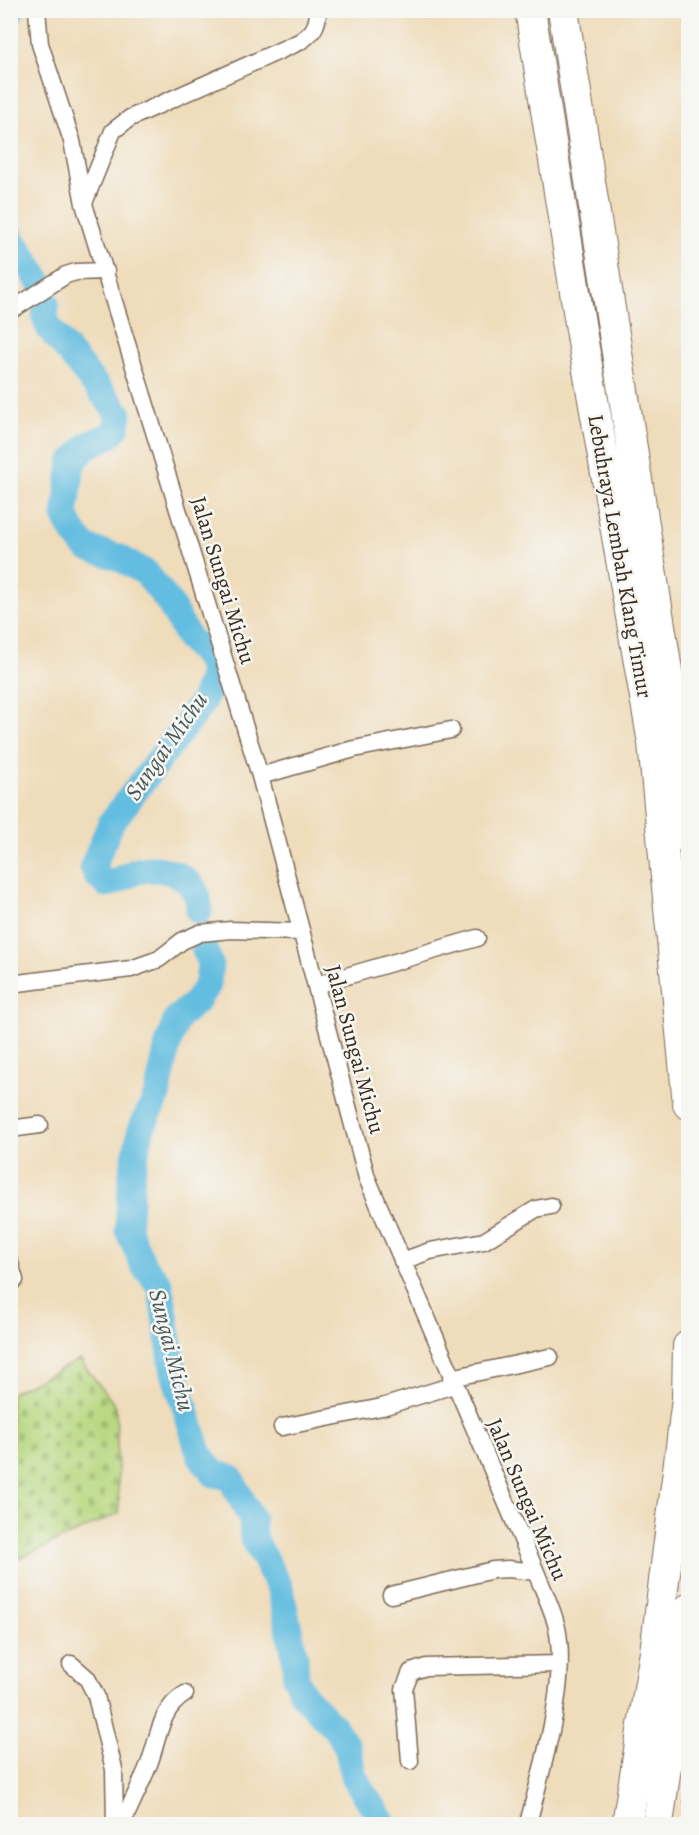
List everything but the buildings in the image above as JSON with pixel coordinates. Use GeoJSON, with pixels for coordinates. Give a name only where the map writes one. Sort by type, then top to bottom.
{"type":"FeatureCollection","features":[{"type":"Feature","properties":{"kind":"highway","name":"Lebuhraya Lembah Klang Timur"},"geometry":{"type":"LineString","coordinates":[[530,10],[583,342],[654,743],[688,1104]]}},
{"type":"Feature","properties":{"kind":"highway","name":"Lebuhraya Lembah Klang Timur"},"geometry":{"type":"LineString","coordinates":[[563,10],[669,680],[688,838]]}},
{"type":"Feature","properties":{"kind":"highway"},"geometry":{"type":"LineString","coordinates":[[627,1824],[655,1652],[687,1399],[688,1346]]}},
{"type":"Feature","properties":{"kind":"highway"},"geometry":{"type":"LineString","coordinates":[[658,1824],[688,1609]]}},
{"type":"Feature","properties":{"kind":"street","name":"Jalan Sungai Michu"},"geometry":{"type":"LineString","coordinates":[[37,10],[40,44],[72,141],[84,204],[260,776],[367,1178],[452,1382],[536,1572],[557,1628],[560,1664],[547,1746],[528,1824]]}},
{"type":"Feature","properties":{"kind":"street"},"geometry":{"type":"LineString","coordinates":[[84,204],[113,131],[130,118],[299,42],[312,33],[318,20],[318,10]]}},
{"type":"Feature","properties":{"kind":"street"},"geometry":{"type":"LineString","coordinates":[[10,311],[66,275],[87,271],[106,271]]}},
{"type":"Feature","properties":{"kind":"street"},"geometry":{"type":"LineString","coordinates":[[260,776],[354,749],[451,730]]}},
{"type":"Feature","properties":{"kind":"street"},"geometry":{"type":"LineString","coordinates":[[10,984],[131,969],[159,959],[182,941],[200,933],[231,930],[302,932]]}},
{"type":"Feature","properties":{"kind":"street"},"geometry":{"type":"LineString","coordinates":[[316,985],[477,938]]}},
{"type":"Feature","properties":{"kind":"street"},"geometry":{"type":"LineString","coordinates":[[10,1129],[40,1125]]}},
{"type":"Feature","properties":{"kind":"street"},"geometry":{"type":"LineString","coordinates":[[402,1262],[430,1251],[483,1241],[536,1209],[551,1206]]}},
{"type":"Feature","properties":{"kind":"street"},"geometry":{"type":"LineString","coordinates":[[10,1263],[15,1281]]}},
{"type":"Feature","properties":{"kind":"street"},"geometry":{"type":"LineString","coordinates":[[282,1427],[382,1407],[452,1382],[550,1357]]}},
{"type":"Feature","properties":{"kind":"street"},"geometry":{"type":"LineString","coordinates":[[391,1595],[493,1570],[536,1572]]}},
{"type":"Feature","properties":{"kind":"street"},"geometry":{"type":"LineString","coordinates":[[70,1664],[87,1678],[96,1696],[114,1769],[116,1824]]}},
{"type":"Feature","properties":{"kind":"street"},"geometry":{"type":"LineString","coordinates":[[410,1761],[404,1689],[411,1672],[426,1667],[560,1664]]}},
{"type":"Feature","properties":{"kind":"street"},"geometry":{"type":"LineString","coordinates":[[122,1824],[150,1761],[165,1714],[173,1703],[185,1694]]}},
{"type":"Feature","properties":{"kind":"green space"},"geometry":{"type":"Polygon","coordinates":[[[80,1360],[116,1407],[119,1513],[11,1562],[11,1393],[80,1360]]]}},
{"type":"Feature","properties":{"kind":"waterway","name":"Sungai Michu"},"geometry":{"type":"LineString","coordinates":[[10,235],[39,281]]}},
{"type":"Feature","properties":{"kind":"waterway","name":"Sungai Michu"},"geometry":{"type":"LineString","coordinates":[[46,303],[45,318],[49,328],[119,414],[117,426],[109,436],[88,445],[72,463],[65,516],[76,536],[87,548],[118,557],[146,573],[170,604],[189,639],[208,658],[213,674],[202,703],[111,823],[93,866],[97,876],[106,884],[142,870],[163,870],[172,873],[189,883],[195,891],[199,911]]}},
{"type":"Feature","properties":{"kind":"waterway","name":"Sungai Michu"},"geometry":{"type":"LineString","coordinates":[[205,950],[210,964],[208,984],[196,1002],[177,1018],[168,1044],[157,1096],[141,1129],[132,1172],[128,1230],[144,1266],[160,1285],[174,1372],[200,1455],[214,1474],[230,1477],[252,1519],[253,1538],[280,1588],[295,1656],[296,1678],[303,1695],[334,1727],[347,1746],[354,1777],[384,1824]]}}]}
